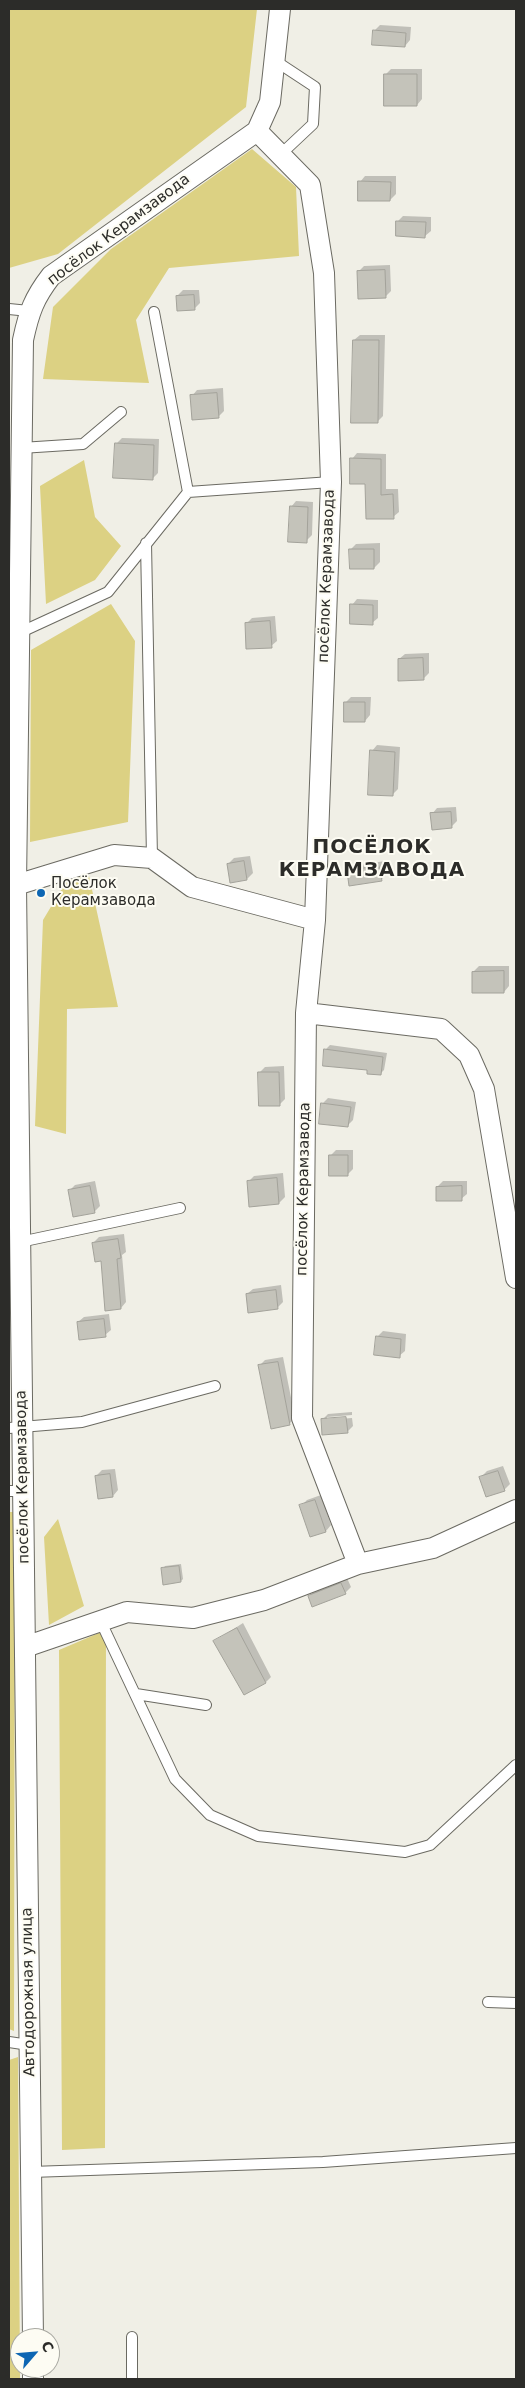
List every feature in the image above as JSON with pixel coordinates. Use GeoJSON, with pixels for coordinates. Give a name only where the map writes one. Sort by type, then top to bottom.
{"type":"FeatureCollection","features":[{"type":"Feature","properties":{"kind":"street"},"geometry":{"type":"LineString","coordinates":[[257,131],[270,102],[280,9]]}},
{"type":"Feature","properties":{"kind":"street","name":"посёлок Керамзавода"},"geometry":{"type":"LineString","coordinates":[[25,1647],[16,1491],[20,1242],[12,885],[21,448],[15,425],[23,340],[29,311],[37,294],[51,276],[257,131],[310,185],[324,273],[330,482],[315,920],[306,1014],[302,1418],[358,1564]]}},
{"type":"Feature","properties":{"kind":"street"},"geometry":{"type":"LineString","coordinates":[[12,885],[114,856],[152,858],[192,887],[315,920]]}},
{"type":"Feature","properties":{"kind":"street"},"geometry":{"type":"LineString","coordinates":[[306,1014],[441,1028],[469,1055],[484,1089],[516,1278]]}},
{"type":"Feature","properties":{"kind":"street"},"geometry":{"type":"LineString","coordinates":[[25,1647],[127,1612],[193,1618],[264,1600],[358,1564],[433,1548],[516,1510]]}},
{"type":"Feature","properties":{"kind":"street","name":"Автодорожная улица"},"geometry":{"type":"LineString","coordinates":[[25,1647],[32,2328]]}},
{"type":"Feature","properties":{"kind":"lane"},"geometry":{"type":"LineString","coordinates":[[274,60],[315,87],[313,124],[280,155]]}},
{"type":"Feature","properties":{"kind":"lane"},"geometry":{"type":"LineString","coordinates":[[9,309],[29,311]]}},
{"type":"Feature","properties":{"kind":"lane"},"geometry":{"type":"LineString","coordinates":[[154,312],[188,492]]}},
{"type":"Feature","properties":{"kind":"lane"},"geometry":{"type":"LineString","coordinates":[[21,448],[83,444],[121,412]]}},
{"type":"Feature","properties":{"kind":"lane"},"geometry":{"type":"LineString","coordinates":[[18,633],[108,592],[188,492],[330,482]]}},
{"type":"Feature","properties":{"kind":"lane"},"geometry":{"type":"LineString","coordinates":[[146,543],[152,858]]}},
{"type":"Feature","properties":{"kind":"lane"},"geometry":{"type":"LineString","coordinates":[[20,1242],[180,1208]]}},
{"type":"Feature","properties":{"kind":"lane"},"geometry":{"type":"LineString","coordinates":[[16,1428],[82,1422],[215,1386]]}},
{"type":"Feature","properties":{"kind":"lane"},"geometry":{"type":"LineString","coordinates":[[100,1620],[175,1779],[210,1815],[258,1836],[405,1852],[430,1845],[516,1765]]}},
{"type":"Feature","properties":{"kind":"lane"},"geometry":{"type":"LineString","coordinates":[[136,1694],[206,1705]]}},
{"type":"Feature","properties":{"kind":"lane"},"geometry":{"type":"LineString","coordinates":[[488,2002],[516,2003]]}},
{"type":"Feature","properties":{"kind":"lane"},"geometry":{"type":"LineString","coordinates":[[9,2042],[29,2045]]}},
{"type":"Feature","properties":{"kind":"lane"},"geometry":{"type":"LineString","coordinates":[[31,2172],[323,2162],[516,2148]]}},
{"type":"Feature","properties":{"kind":"lane"},"geometry":{"type":"LineString","coordinates":[[132,2337],[132,2379]]}},
{"type":"Feature","properties":{"kind":"shaded area"},"geometry":{"type":"Polygon","coordinates":[[[9,9],[257,9],[246,107],[58,254],[9,268],[9,9]]]}},
{"type":"Feature","properties":{"kind":"shaded area"},"geometry":{"type":"Polygon","coordinates":[[[252,149],[296,187],[299,256],[169,268],[136,320],[149,383],[43,379],[53,307],[111,249],[252,149]]]}},
{"type":"Feature","properties":{"kind":"shaded area"},"geometry":{"type":"Polygon","coordinates":[[[84,460],[95,517],[121,546],[95,580],[46,604],[40,486],[84,460]]]}},
{"type":"Feature","properties":{"kind":"shaded area"},"geometry":{"type":"Polygon","coordinates":[[[111,604],[135,641],[128,822],[30,842],[31,650],[111,604]]]}},
{"type":"Feature","properties":{"kind":"shaded area"},"geometry":{"type":"Polygon","coordinates":[[[89,876],[118,1007],[67,1009],[66,1134],[35,1126],[43,920],[67,880],[89,876]]]}},
{"type":"Feature","properties":{"kind":"shaded area"},"geometry":{"type":"Polygon","coordinates":[[[9,1512],[15,1512],[14,2031],[9,2029],[9,1512]]]}},
{"type":"Feature","properties":{"kind":"shaded area"},"geometry":{"type":"Polygon","coordinates":[[[58,1519],[84,1606],[49,1625],[44,1537],[58,1519]]]}},
{"type":"Feature","properties":{"kind":"shaded area"},"geometry":{"type":"Polygon","coordinates":[[[106,1630],[105,2148],[62,2150],[59,1650],[106,1630]]]}},
{"type":"Feature","properties":{"kind":"shaded area"},"geometry":{"type":"Polygon","coordinates":[[[18,2057],[20,2328],[10,2328],[10,2378],[20,2379],[9,2379],[9,2060],[18,2057]]]}},
{"type":"Feature","properties":{"kind":"building"},"geometry":{"type":"Polygon","coordinates":[[[373,30],[406,33],[405,47],[372,45],[373,30]]]}},
{"type":"Feature","properties":{"kind":"building"},"geometry":{"type":"Polygon","coordinates":[[[384,74],[417,74],[417,106],[384,106],[384,74]]]}},
{"type":"Feature","properties":{"kind":"building"},"geometry":{"type":"Polygon","coordinates":[[[358,181],[391,182],[390,201],[358,201],[358,181]]]}},
{"type":"Feature","properties":{"kind":"building"},"geometry":{"type":"Polygon","coordinates":[[[396,221],[426,222],[425,238],[396,236],[396,221]]]}},
{"type":"Feature","properties":{"kind":"building"},"geometry":{"type":"Polygon","coordinates":[[[385,270],[386,298],[358,299],[357,271],[385,270]]]}},
{"type":"Feature","properties":{"kind":"building"},"geometry":{"type":"Polygon","coordinates":[[[194,295],[195,310],[177,311],[176,296],[194,295]]]}},
{"type":"Feature","properties":{"kind":"building"},"geometry":{"type":"Polygon","coordinates":[[[353,340],[379,340],[378,423],[351,423],[353,340]]]}},
{"type":"Feature","properties":{"kind":"building"},"geometry":{"type":"Polygon","coordinates":[[[217,393],[219,418],[192,420],[190,395],[217,393]]]}},
{"type":"Feature","properties":{"kind":"building"},"geometry":{"type":"Polygon","coordinates":[[[115,443],[154,445],[153,480],[113,478],[115,443]]]}},
{"type":"Feature","properties":{"kind":"building"},"geometry":{"type":"Polygon","coordinates":[[[350,458],[381,459],[381,495],[393,494],[394,519],[366,519],[365,484],[350,484],[350,458]]]}},
{"type":"Feature","properties":{"kind":"building"},"geometry":{"type":"Polygon","coordinates":[[[290,506],[308,507],[307,543],[288,542],[290,506]]]}},
{"type":"Feature","properties":{"kind":"building"},"geometry":{"type":"Polygon","coordinates":[[[349,549],[374,549],[374,569],[350,569],[349,549]]]}},
{"type":"Feature","properties":{"kind":"building"},"geometry":{"type":"Polygon","coordinates":[[[350,604],[373,605],[373,625],[350,624],[350,604]]]}},
{"type":"Feature","properties":{"kind":"building"},"geometry":{"type":"Polygon","coordinates":[[[270,621],[272,648],[246,649],[245,623],[270,621]]]}},
{"type":"Feature","properties":{"kind":"building"},"geometry":{"type":"Polygon","coordinates":[[[423,658],[424,680],[398,681],[398,659],[423,658]]]}},
{"type":"Feature","properties":{"kind":"building"},"geometry":{"type":"Polygon","coordinates":[[[344,702],[365,702],[365,722],[344,722],[344,702]]]}},
{"type":"Feature","properties":{"kind":"building"},"geometry":{"type":"Polygon","coordinates":[[[370,750],[395,752],[393,796],[368,795],[370,750]]]}},
{"type":"Feature","properties":{"kind":"building"},"geometry":{"type":"Polygon","coordinates":[[[451,812],[452,828],[432,830],[430,813],[451,812]]]}},
{"type":"Feature","properties":{"kind":"building"},"geometry":{"type":"Polygon","coordinates":[[[244,861],[247,880],[230,883],[227,864],[244,861]]]}},
{"type":"Feature","properties":{"kind":"building"},"geometry":{"type":"Polygon","coordinates":[[[379,866],[382,881],[349,886],[347,871],[379,866]]]}},
{"type":"Feature","properties":{"kind":"building"},"geometry":{"type":"Polygon","coordinates":[[[504,971],[504,993],[472,993],[472,972],[504,971]]]}},
{"type":"Feature","properties":{"kind":"building"},"geometry":{"type":"Polygon","coordinates":[[[324,1049],[383,1057],[381,1075],[367,1074],[367,1070],[323,1066],[324,1049]]]}},
{"type":"Feature","properties":{"kind":"building"},"geometry":{"type":"Polygon","coordinates":[[[258,1072],[279,1072],[280,1106],[259,1106],[258,1072]]]}},
{"type":"Feature","properties":{"kind":"building"},"geometry":{"type":"Polygon","coordinates":[[[321,1103],[351,1107],[348,1127],[319,1124],[321,1103]]]}},
{"type":"Feature","properties":{"kind":"building"},"geometry":{"type":"Polygon","coordinates":[[[329,1155],[348,1155],[348,1176],[329,1176],[329,1155]]]}},
{"type":"Feature","properties":{"kind":"building"},"geometry":{"type":"Polygon","coordinates":[[[277,1178],[279,1204],[249,1207],[247,1181],[277,1178]]]}},
{"type":"Feature","properties":{"kind":"building"},"geometry":{"type":"Polygon","coordinates":[[[90,1186],[95,1213],[73,1217],[68,1190],[90,1186]]]}},
{"type":"Feature","properties":{"kind":"building"},"geometry":{"type":"Polygon","coordinates":[[[462,1186],[462,1201],[436,1201],[436,1187],[462,1186]]]}},
{"type":"Feature","properties":{"kind":"building"},"geometry":{"type":"Polygon","coordinates":[[[118,1239],[121,1258],[117,1259],[121,1309],[105,1311],[101,1261],[95,1262],[92,1243],[118,1239]]]}},
{"type":"Feature","properties":{"kind":"building"},"geometry":{"type":"Polygon","coordinates":[[[276,1290],[278,1309],[248,1313],[246,1294],[276,1290]]]}},
{"type":"Feature","properties":{"kind":"building"},"geometry":{"type":"Polygon","coordinates":[[[104,1319],[106,1337],[79,1340],[77,1322],[104,1319]]]}},
{"type":"Feature","properties":{"kind":"building"},"geometry":{"type":"Polygon","coordinates":[[[376,1336],[401,1339],[400,1358],[374,1355],[376,1336]]]}},
{"type":"Feature","properties":{"kind":"building"},"geometry":{"type":"Polygon","coordinates":[[[278,1362],[290,1425],[271,1429],[258,1365],[278,1362]]]}},
{"type":"Feature","properties":{"kind":"building"},"geometry":{"type":"Polygon","coordinates":[[[346,1417],[348,1433],[322,1435],[321,1419],[346,1417]]]}},
{"type":"Feature","properties":{"kind":"building"},"geometry":{"type":"Polygon","coordinates":[[[498,1471],[505,1491],[486,1497],[479,1477],[498,1471]]]}},
{"type":"Feature","properties":{"kind":"building"},"geometry":{"type":"Polygon","coordinates":[[[110,1474],[113,1497],[98,1499],[95,1476],[110,1474]]]}},
{"type":"Feature","properties":{"kind":"building"},"geometry":{"type":"Polygon","coordinates":[[[315,1500],[326,1532],[310,1537],[299,1505],[315,1500]]]}},
{"type":"Feature","properties":{"kind":"building"},"geometry":{"type":"Polygon","coordinates":[[[179,1566],[181,1582],[163,1585],[161,1568],[179,1566]]]}},
{"type":"Feature","properties":{"kind":"building"},"geometry":{"type":"Polygon","coordinates":[[[341,1583],[346,1594],[312,1607],[308,1596],[341,1583]]]}},
{"type":"Feature","properties":{"kind":"building"},"geometry":{"type":"Polygon","coordinates":[[[237,1628],[266,1683],[244,1695],[213,1641],[237,1628]]]}},
{"type":"Feature","properties":{"kind":"place","name":"Посёлок Керамзавода"},"geometry":{"type":"Point","coordinates":[41,893]}},
{"type":"Feature","properties":{"kind":"district","name":"ПОСЁЛОК КЕРАМЗАВОДА"},"geometry":{"type":"Point","coordinates":[372,860]}}]}
